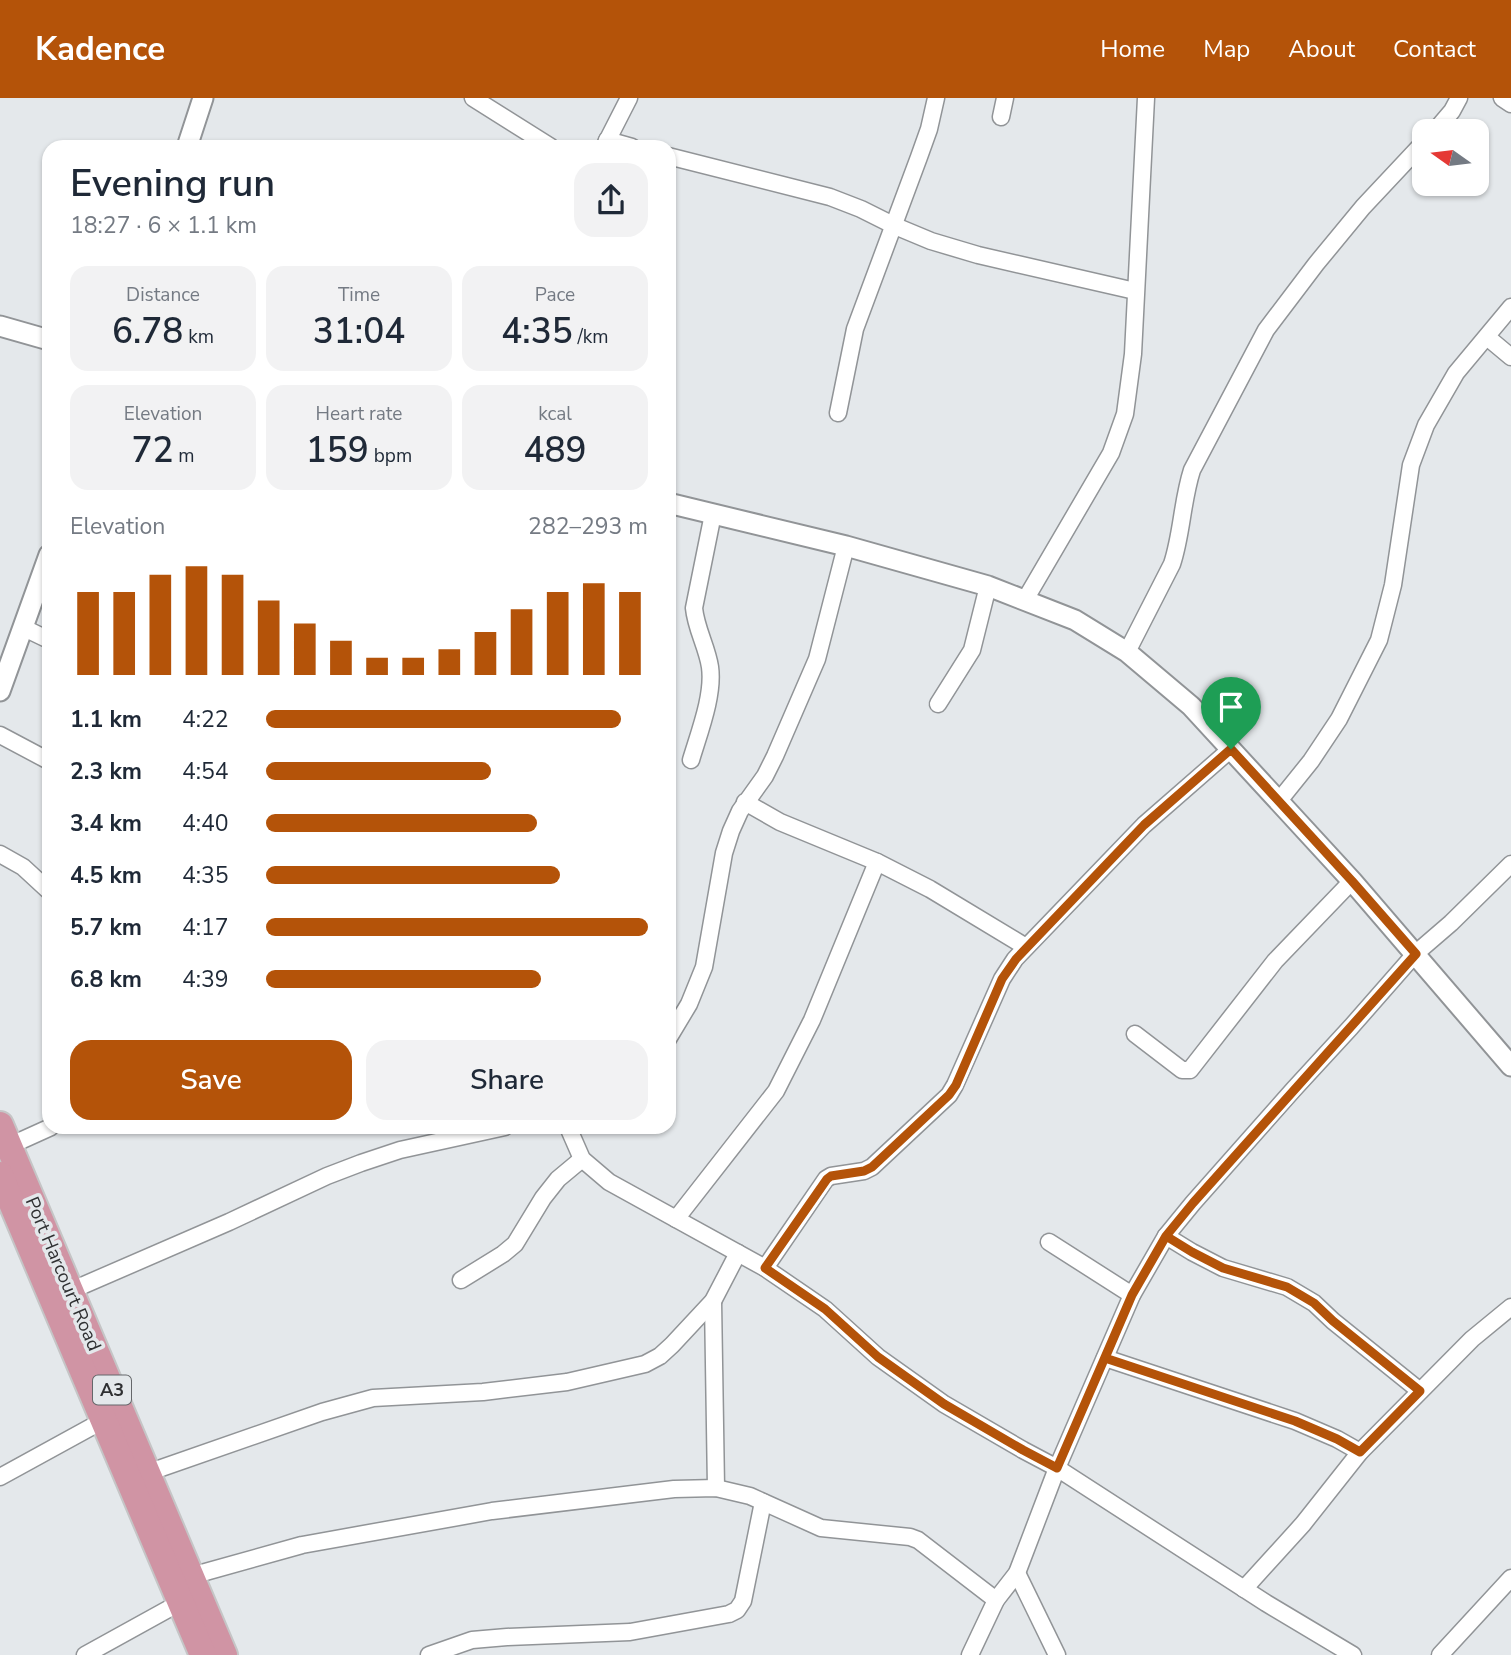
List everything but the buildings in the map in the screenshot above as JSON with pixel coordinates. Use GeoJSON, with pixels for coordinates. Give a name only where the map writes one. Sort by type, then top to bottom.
{"type":"FeatureCollection","features":[{"type":"Feature","properties":{"kind":"highway","name":"Port Harcourt Road"},"geometry":{"type":"LineString","coordinates":[[5,1135],[224,1655]]}},
{"type":"Feature","properties":{"kind":"highway","name":"Port Harcourt Road"},"geometry":{"type":"LineString","coordinates":[[0,1175],[204,1655]]}},
{"type":"Feature","properties":{"kind":"street"},"geometry":{"type":"LineString","coordinates":[[189,140],[204,98]]}},
{"type":"Feature","properties":{"kind":"street"},"geometry":{"type":"LineString","coordinates":[[473,98],[540,140]]}},
{"type":"Feature","properties":{"kind":"street"},"geometry":{"type":"LineString","coordinates":[[607,140],[629,98]]}},
{"type":"Feature","properties":{"kind":"street"},"geometry":{"type":"LineString","coordinates":[[838,413],[855,329],[926,138],[936,98]]}},
{"type":"Feature","properties":{"kind":"street"},"geometry":{"type":"LineString","coordinates":[[1001,117],[1005,98]]}},
{"type":"Feature","properties":{"kind":"street"},"geometry":{"type":"LineString","coordinates":[[1025,600],[1111,453],[1125,414],[1133,354],[1146,98]]}},
{"type":"Feature","properties":{"kind":"street"},"geometry":{"type":"LineString","coordinates":[[1445,119],[1460,98]]}},
{"type":"Feature","properties":{"kind":"street"},"geometry":{"type":"LineString","coordinates":[[1502,98],[1511,104]]}},
{"type":"Feature","properties":{"kind":"street"},"geometry":{"type":"LineString","coordinates":[[1127,652],[1177,551],[1192,470],[1266,330],[1363,207],[1412,155]]}},
{"type":"Feature","properties":{"kind":"street"},"geometry":{"type":"LineString","coordinates":[[676,158],[830,198],[862,209],[931,241],[978,255],[1135,291]]}},
{"type":"Feature","properties":{"kind":"street"},"geometry":{"type":"LineString","coordinates":[[1279,802],[1339,719],[1378,640],[1394,585],[1411,465],[1426,425],[1456,373],[1511,307]]}},
{"type":"Feature","properties":{"kind":"street"},"geometry":{"type":"LineString","coordinates":[[0,327],[42,339]]}},
{"type":"Feature","properties":{"kind":"street"},"geometry":{"type":"LineString","coordinates":[[1487,337],[1511,357]]}},
{"type":"Feature","properties":{"kind":"street"},"geometry":{"type":"LineString","coordinates":[[676,505],[846,546],[988,586],[1075,620],[1127,652],[1191,706],[1231,749],[1352,881],[1511,1066]]}},
{"type":"Feature","properties":{"kind":"street"},"geometry":{"type":"LineString","coordinates":[[691,760],[710,681],[710,666],[694,608],[713,514]]}},
{"type":"Feature","properties":{"kind":"street"},"geometry":{"type":"LineString","coordinates":[[676,1027],[690,1004],[704,967],[724,853],[731,831],[745,802],[765,776],[775,756],[817,659],[846,546]]}},
{"type":"Feature","properties":{"kind":"street"},"geometry":{"type":"LineString","coordinates":[[0,691],[5,661],[24,628],[42,575]]}},
{"type":"Feature","properties":{"kind":"street"},"geometry":{"type":"LineString","coordinates":[[938,704],[972,650],[988,586]]}},
{"type":"Feature","properties":{"kind":"street"},"geometry":{"type":"LineString","coordinates":[[24,628],[42,637]]}},
{"type":"Feature","properties":{"kind":"street"},"geometry":{"type":"LineString","coordinates":[[0,735],[42,757]]}},
{"type":"Feature","properties":{"kind":"street"},"geometry":{"type":"LineString","coordinates":[[765,1268],[827,1179],[872,1167],[949,1095],[956,1085],[1007,970],[1144,825],[1231,749]]}},
{"type":"Feature","properties":{"kind":"street"},"geometry":{"type":"LineString","coordinates":[[745,802],[792,827],[877,862],[930,889],[1027,947]]}},
{"type":"Feature","properties":{"kind":"street"},"geometry":{"type":"LineString","coordinates":[[0,855],[23,867],[42,885]]}},
{"type":"Feature","properties":{"kind":"street"},"geometry":{"type":"LineString","coordinates":[[676,1219],[776,1091],[812,1020],[877,862]]}},
{"type":"Feature","properties":{"kind":"street"},"geometry":{"type":"LineString","coordinates":[[970,1655],[996,1600],[1017,1573],[1057,1468],[1132,1295],[1166,1236],[1416,954],[1511,864]]}},
{"type":"Feature","properties":{"kind":"street"},"geometry":{"type":"LineString","coordinates":[[1135,1034],[1182,1070],[1190,1070],[1275,961],[1352,881]]}},
{"type":"Feature","properties":{"kind":"street"},"geometry":{"type":"LineString","coordinates":[[5,1135],[42,1129]]}},
{"type":"Feature","properties":{"kind":"street"},"geometry":{"type":"LineString","coordinates":[[70,1291],[327,1176],[400,1150],[473,1134]]}},
{"type":"Feature","properties":{"kind":"street"},"geometry":{"type":"LineString","coordinates":[[570,1134],[582,1159],[609,1182],[765,1268],[825,1309],[878,1357],[944,1404],[1057,1468],[1353,1655]]}},
{"type":"Feature","properties":{"kind":"street"},"geometry":{"type":"LineString","coordinates":[[461,1280],[515,1244],[558,1178],[582,1159]]}},
{"type":"Feature","properties":{"kind":"street"},"geometry":{"type":"LineString","coordinates":[[1166,1236],[1223,1268],[1287,1287],[1314,1303],[1420,1391]]}},
{"type":"Feature","properties":{"kind":"street"},"geometry":{"type":"LineString","coordinates":[[1049,1242],[1132,1295]]}},
{"type":"Feature","properties":{"kind":"street"},"geometry":{"type":"LineString","coordinates":[[147,1473],[322,1412],[373,1398],[483,1392],[567,1381],[645,1364],[672,1345],[713,1301],[738,1253]]}},
{"type":"Feature","properties":{"kind":"street"},"geometry":{"type":"LineString","coordinates":[[713,1301],[716,1488]]}},
{"type":"Feature","properties":{"kind":"street"},"geometry":{"type":"LineString","coordinates":[[1244,1588],[1303,1524],[1360,1452],[1472,1339],[1511,1307]]}},
{"type":"Feature","properties":{"kind":"street"},"geometry":{"type":"LineString","coordinates":[[1105,1358],[1295,1421],[1360,1452]]}},
{"type":"Feature","properties":{"kind":"street"},"geometry":{"type":"LineString","coordinates":[[0,1477],[104,1420]]}},
{"type":"Feature","properties":{"kind":"street"},"geometry":{"type":"LineString","coordinates":[[191,1576],[302,1545],[492,1511],[674,1489],[716,1488],[750,1496],[821,1528],[900,1536],[918,1541],[996,1600]]}},
{"type":"Feature","properties":{"kind":"street"},"geometry":{"type":"LineString","coordinates":[[429,1655],[472,1640],[629,1632],[729,1614],[737,1610],[743,1601],[764,1502]]}},
{"type":"Feature","properties":{"kind":"street"},"geometry":{"type":"LineString","coordinates":[[1017,1573],[1057,1655]]}},
{"type":"Feature","properties":{"kind":"street"},"geometry":{"type":"LineString","coordinates":[[1440,1655],[1511,1578]]}},
{"type":"Feature","properties":{"kind":"street"},"geometry":{"type":"LineString","coordinates":[[85,1655],[181,1602]]}},
{"type":"Feature","properties":{"kind":"route"},"geometry":{"type":"LineString","coordinates":[[1231,749],[1144,825],[1007,970],[956,1085],[949,1095],[872,1167],[827,1179],[765,1268],[825,1309],[878,1357],[944,1404],[1057,1468],[1132,1295],[1166,1236],[1223,1268],[1287,1287],[1314,1303],[1420,1391],[1360,1452],[1295,1421],[1105,1358],[1132,1295],[1166,1236],[1416,954],[1231,749]]}}]}
